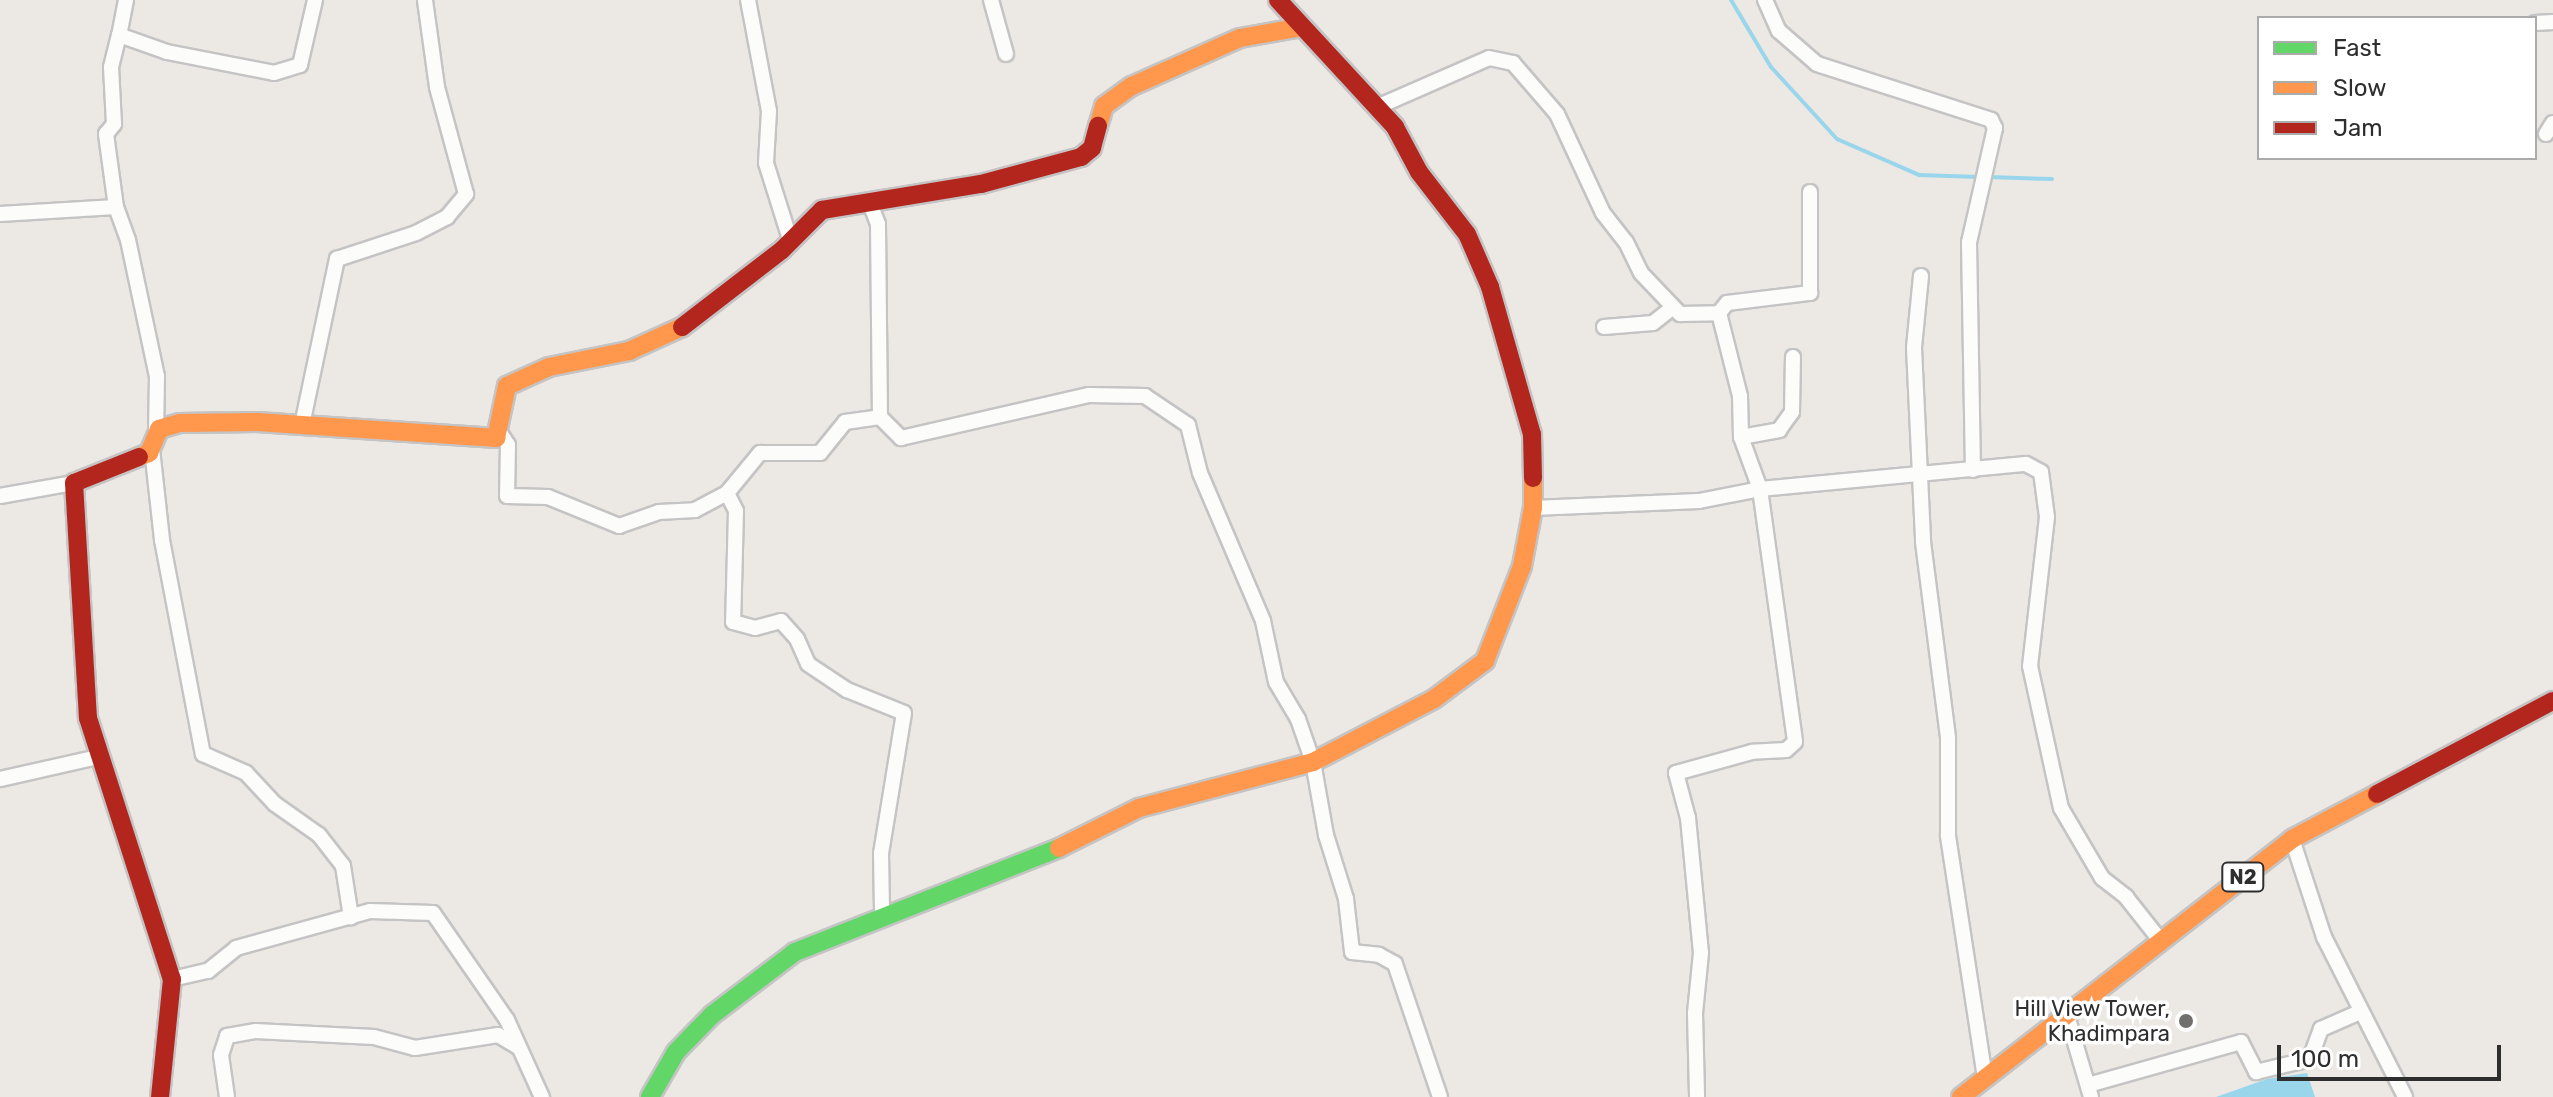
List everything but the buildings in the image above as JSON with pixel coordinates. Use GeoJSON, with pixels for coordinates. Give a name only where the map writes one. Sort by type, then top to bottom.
{"type":"FeatureCollection","features":[{"type":"Feature","properties":{"kind":"main road"},"geometry":{"type":"LineString","coordinates":[[650,1097],[676,1052],[758,975],[795,952],[882,913],[1044,855],[1139,808],[1200,796],[1313,762],[1434,699],[1485,661],[1522,566],[1533,508],[1532,434],[1490,287],[1467,234],[1419,172],[1407,144],[1278,0]]}},
{"type":"Feature","properties":{"kind":"main road"},"geometry":{"type":"LineString","coordinates":[[160,1097],[172,979],[98,757],[88,718],[74,483],[180,423],[302,425],[484,441],[500,433],[507,386],[549,367],[629,351],[676,331],[822,210],[981,184],[1081,157],[1092,148],[1104,106],[1125,90],[1240,38],[1301,27]]}},
{"type":"Feature","properties":{"kind":"main road","name":"N2"},"geometry":{"type":"LineString","coordinates":[[1961,1097],[2066,1012],[2292,839],[2553,701]]}},
{"type":"Feature","properties":{"kind":"street"},"geometry":{"type":"LineString","coordinates":[[126,0],[111,67],[114,124],[106,134],[116,207],[128,240],[157,376],[154,440],[162,540],[203,754],[246,773],[275,804],[319,835],[343,866],[351,917]]}},
{"type":"Feature","properties":{"kind":"street"},"geometry":{"type":"LineString","coordinates":[[119,35],[167,52],[274,73],[300,65],[315,0]]}},
{"type":"Feature","properties":{"kind":"street"},"geometry":{"type":"LineString","coordinates":[[302,425],[337,259],[416,233],[463,203],[425,0]]}},
{"type":"Feature","properties":{"kind":"street"},"geometry":{"type":"LineString","coordinates":[[748,0],[769,111],[765,155],[790,239]]}},
{"type":"Feature","properties":{"kind":"street"},"geometry":{"type":"LineString","coordinates":[[991,0],[1006,54]]}},
{"type":"Feature","properties":{"kind":"street"},"geometry":{"type":"LineString","coordinates":[[1765,0],[1779,31],[1817,64],[1991,120],[1995,128],[1969,242],[1973,470]]}},
{"type":"Feature","properties":{"kind":"street"},"geometry":{"type":"LineString","coordinates":[[1377,107],[1489,58],[1513,63],[1557,114],[1603,213],[1671,309]]}},
{"type":"Feature","properties":{"kind":"street"},"geometry":{"type":"LineString","coordinates":[[1719,313],[1727,303],[1810,293],[1810,192]]}},
{"type":"Feature","properties":{"kind":"street"},"geometry":{"type":"LineString","coordinates":[[869,201],[879,238],[880,417],[901,438],[1089,395],[1145,396],[1188,425],[1200,473],[1263,621],[1276,682],[1298,719],[1313,762],[1326,835],[1346,899],[1352,952],[1379,955],[1395,964],[1440,1097]]}},
{"type":"Feature","properties":{"kind":"street"},"geometry":{"type":"LineString","coordinates":[[0,214],[116,207]]}},
{"type":"Feature","properties":{"kind":"street"},"geometry":{"type":"LineString","coordinates":[[1921,276],[1914,348],[1926,583],[1948,738],[1948,836],[1985,1078]]}},
{"type":"Feature","properties":{"kind":"street"},"geometry":{"type":"LineString","coordinates":[[1604,327],[1653,323],[1671,309],[1719,313]]}},
{"type":"Feature","properties":{"kind":"street"},"geometry":{"type":"LineString","coordinates":[[1697,1097],[1695,1013],[1701,953],[1688,818],[1676,773],[1752,752],[1786,750],[1795,742],[1760,489],[1741,437],[1740,396],[1719,313]]}},
{"type":"Feature","properties":{"kind":"street"},"geometry":{"type":"LineString","coordinates":[[1741,437],[1779,430],[1792,412],[1793,357]]}},
{"type":"Feature","properties":{"kind":"street"},"geometry":{"type":"LineString","coordinates":[[500,433],[508,445],[507,496],[548,497],[619,526],[659,512],[695,510],[727,493],[760,453],[820,453],[845,422],[880,417]]}},
{"type":"Feature","properties":{"kind":"street"},"geometry":{"type":"LineString","coordinates":[[1533,508],[1699,501],[1760,489],[1919,477],[2026,464],[2041,472],[2047,517],[2030,666],[2061,808],[2102,878],[2126,897],[2160,940]]}},
{"type":"Feature","properties":{"kind":"street"},"geometry":{"type":"LineString","coordinates":[[0,496],[74,483]]}},
{"type":"Feature","properties":{"kind":"street"},"geometry":{"type":"LineString","coordinates":[[727,493],[736,511],[733,622],[755,628],[781,621],[797,639],[808,664],[847,690],[904,713],[881,853],[882,913]]}},
{"type":"Feature","properties":{"kind":"street"},"geometry":{"type":"LineString","coordinates":[[0,779],[98,757]]}},
{"type":"Feature","properties":{"kind":"street"},"geometry":{"type":"LineString","coordinates":[[2292,839],[2324,937],[2405,1097]]}},
{"type":"Feature","properties":{"kind":"street"},"geometry":{"type":"LineString","coordinates":[[172,979],[208,971],[236,948],[370,911],[433,913],[507,1020],[542,1097]]}},
{"type":"Feature","properties":{"kind":"street"},"geometry":{"type":"LineString","coordinates":[[2066,1012],[2089,1091],[2157,1061],[2241,1042],[2256,1072],[2310,1059],[2321,1029],[2360,1012]]}},
{"type":"Feature","properties":{"kind":"street"},"geometry":{"type":"LineString","coordinates":[[227,1097],[221,1055],[227,1036],[255,1031],[374,1037],[415,1048],[498,1035],[518,1048]]}},
{"type":"Feature","properties":{"kind":"water"},"geometry":{"type":"Polygon","coordinates":[[[2307,1073],[2315,1097],[2216,1097],[2267,1079],[2307,1073]]]}},
{"type":"Feature","properties":{"kind":"waterway"},"geometry":{"type":"LineString","coordinates":[[1731,0],[1771,67],[1837,139],[1919,175],[1979,177]]}},
{"type":"Feature","properties":{"kind":"waterway"},"geometry":{"type":"LineString","coordinates":[[1988,177],[2052,179]]}},
{"type":"Feature","properties":{"kind":"traffic: fast"},"geometry":{"type":"LineString","coordinates":[[650,1097],[676,1052],[712,1015],[795,952],[1059,848]]}},
{"type":"Feature","properties":{"kind":"traffic: slow"},"geometry":{"type":"LineString","coordinates":[[1098,126],[1104,106],[1132,86],[1240,38],[1301,27]]}},
{"type":"Feature","properties":{"kind":"traffic: slow"},"geometry":{"type":"LineString","coordinates":[[139,457],[149,453],[159,429],[180,423],[257,422],[496,438],[507,386],[549,367],[629,351],[682,327]]}},
{"type":"Feature","properties":{"kind":"traffic: slow"},"geometry":{"type":"LineString","coordinates":[[1059,848],[1139,808],[1313,762],[1434,699],[1485,661],[1522,566],[1533,508],[1533,478]]}},
{"type":"Feature","properties":{"kind":"traffic: slow"},"geometry":{"type":"LineString","coordinates":[[1961,1097],[2292,839],[2377,794]]}},
{"type":"Feature","properties":{"kind":"traffic: jam"},"geometry":{"type":"LineString","coordinates":[[1278,0],[1395,127],[1419,172],[1467,234],[1490,287],[1532,434],[1533,478]]}},
{"type":"Feature","properties":{"kind":"traffic: jam"},"geometry":{"type":"LineString","coordinates":[[682,327],[782,250],[822,210],[981,184],[1081,157],[1092,148],[1098,126]]}},
{"type":"Feature","properties":{"kind":"traffic: jam"},"geometry":{"type":"LineString","coordinates":[[139,457],[74,483],[88,718],[172,979],[160,1097]]}},
{"type":"Feature","properties":{"kind":"traffic: jam"},"geometry":{"type":"LineString","coordinates":[[2377,794],[2553,701]]}},
{"type":"Feature","properties":{"kind":"place","name":"Hill View Tower, Khadimpara"},"geometry":{"type":"Point","coordinates":[2186,1021]}}]}
